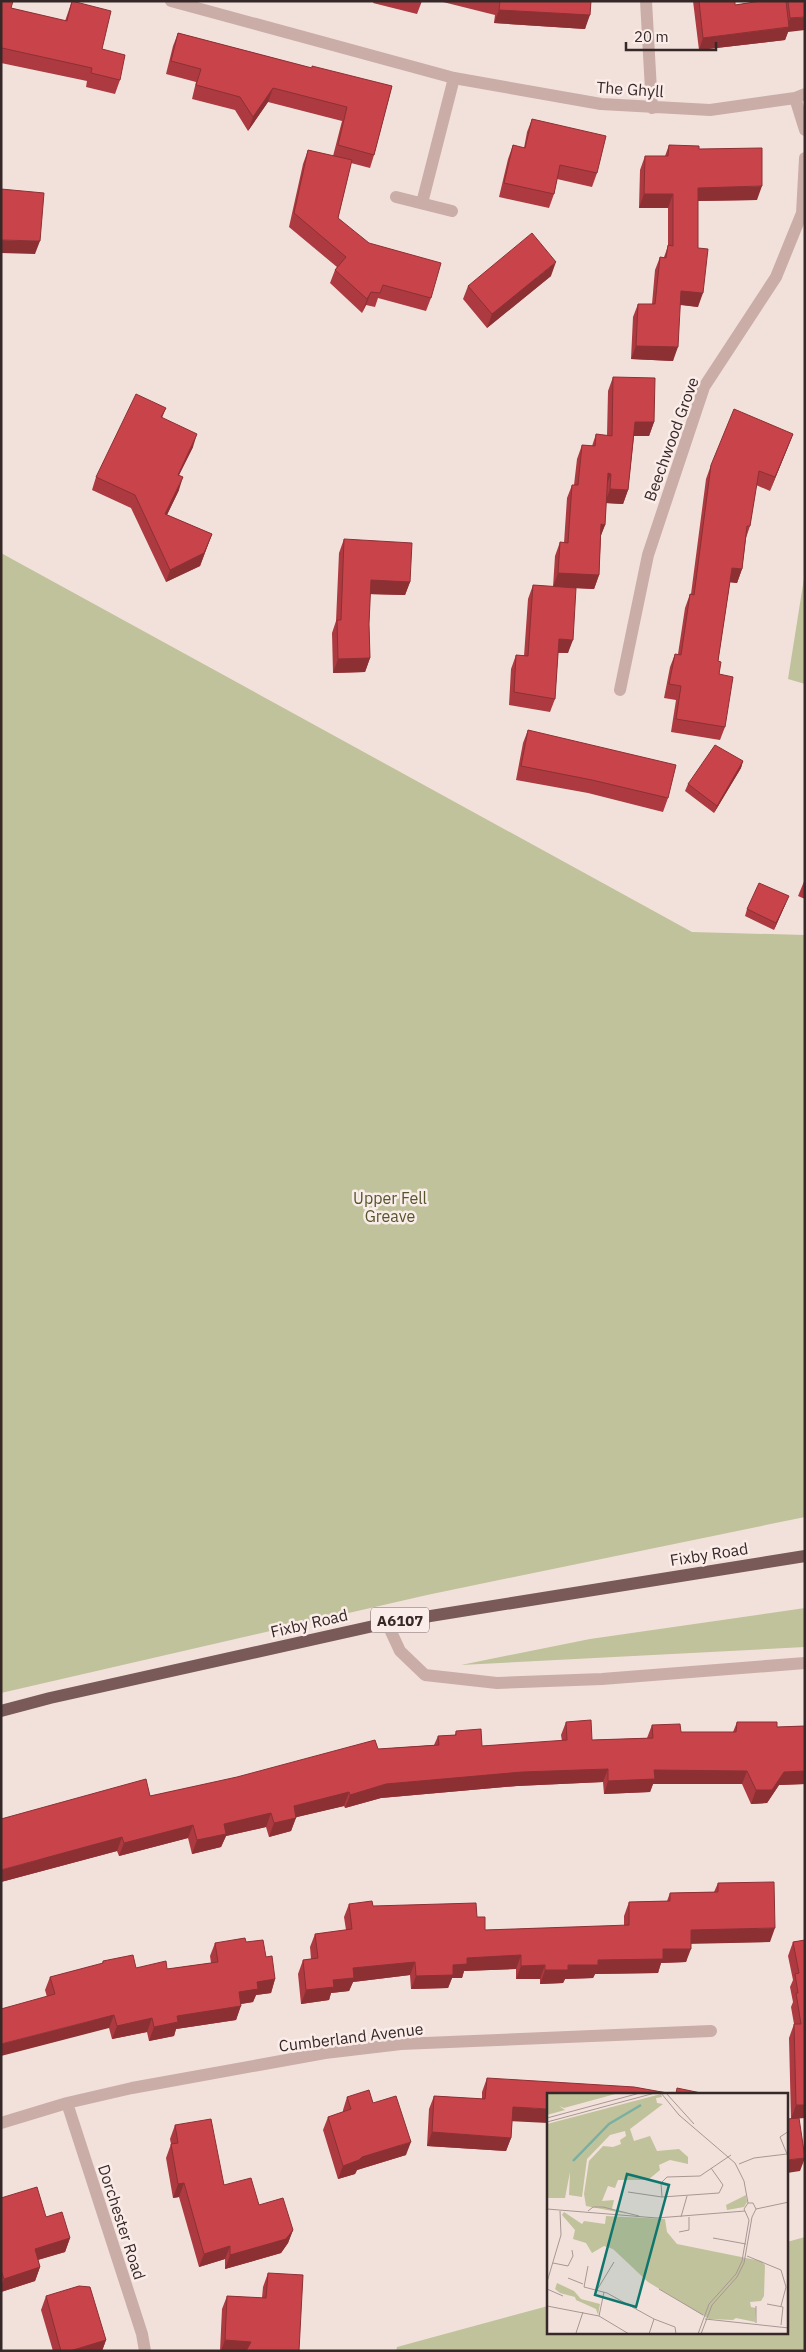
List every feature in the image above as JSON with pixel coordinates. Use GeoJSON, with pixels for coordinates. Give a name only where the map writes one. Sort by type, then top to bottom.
{"type":"FeatureCollection","features":[{"type":"Feature","properties":{"kind":"main road","name":"Fixby Road"},"geometry":{"type":"LineString","coordinates":[[1,1711],[50,1698],[387,1623],[805,1556]]}},
{"type":"Feature","properties":{"kind":"street","name":"The Ghyll"},"geometry":{"type":"LineString","coordinates":[[170,1],[454,78],[601,104],[710,110],[800,96]]}},
{"type":"Feature","properties":{"kind":"street"},"geometry":{"type":"LineString","coordinates":[[646,1],[652,108]]}},
{"type":"Feature","properties":{"kind":"street"},"geometry":{"type":"LineString","coordinates":[[422,204],[454,78]]}},
{"type":"Feature","properties":{"kind":"street"},"geometry":{"type":"LineString","coordinates":[[800,96],[805,130]]}},
{"type":"Feature","properties":{"kind":"street","name":"Beechwood Grove"},"geometry":{"type":"LineString","coordinates":[[620,690],[648,555],[704,387],[776,277],[802,213],[805,158]]}},
{"type":"Feature","properties":{"kind":"street"},"geometry":{"type":"LineString","coordinates":[[396,197],[452,211]]}},
{"type":"Feature","properties":{"kind":"street"},"geometry":{"type":"LineString","coordinates":[[387,1623],[400,1652],[425,1675],[497,1684],[602,1679],[805,1663]]}},
{"type":"Feature","properties":{"kind":"street","name":"Cumberland Avenue"},"geometry":{"type":"LineString","coordinates":[[1,2123],[67,2103],[132,2088],[325,2053],[401,2044],[711,2031]]}},
{"type":"Feature","properties":{"kind":"street","name":"Dorchester Road"},"geometry":{"type":"LineString","coordinates":[[67,2103],[142,2334],[145,2351]]}},
{"type":"Feature","properties":{"kind":"green space","name":"Upper Fell Greave"},"geometry":{"type":"Polygon","coordinates":[[[1,553],[692,932],[805,935],[805,1517],[427,1595],[1,1693],[1,553]]]}},
{"type":"Feature","properties":{"kind":"green space"},"geometry":{"type":"Polygon","coordinates":[[[805,572],[805,684],[788,679],[805,572]]]}},
{"type":"Feature","properties":{"kind":"green space"},"geometry":{"type":"Polygon","coordinates":[[[805,1608],[805,1647],[461,1665],[590,1639],[805,1608]]]}},
{"type":"Feature","properties":{"kind":"green space"},"geometry":{"type":"Polygon","coordinates":[[[805,2237],[805,2351],[396,2351],[397,2347],[547,2306],[547,2334],[788,2334],[788,2242],[805,2237]]]}},
{"type":"Feature","properties":{"kind":"building"},"geometry":{"type":"Polygon","coordinates":[[[1,1],[13,1],[11,8],[67,21],[72,1],[111,11],[102,49],[125,55],[120,80],[91,73],[92,68],[2,48],[1,50],[1,1]]]}},
{"type":"Feature","properties":{"kind":"building"},"geometry":{"type":"Polygon","coordinates":[[[500,1],[591,1],[590,15],[499,10],[500,1]]]}},
{"type":"Feature","properties":{"kind":"building"},"geometry":{"type":"Polygon","coordinates":[[[699,1],[735,1],[735,5],[761,1],[786,1],[789,27],[703,38],[699,1]]]}},
{"type":"Feature","properties":{"kind":"building"},"geometry":{"type":"Polygon","coordinates":[[[788,1],[805,1],[805,17],[790,18],[788,1]]]}},
{"type":"Feature","properties":{"kind":"building"},"geometry":{"type":"Polygon","coordinates":[[[178,33],[312,68],[312,66],[392,86],[374,155],[338,145],[347,107],[273,88],[253,117],[240,97],[196,85],[201,69],[171,61],[178,33]]]}},
{"type":"Feature","properties":{"kind":"building"},"geometry":{"type":"Polygon","coordinates":[[[532,119],[606,136],[597,173],[560,165],[554,194],[504,183],[513,145],[525,148],[532,119]]]}},
{"type":"Feature","properties":{"kind":"building"},"geometry":{"type":"Polygon","coordinates":[[[669,145],[699,146],[699,149],[762,148],[762,186],[698,188],[698,248],[708,249],[703,293],[681,291],[678,347],[636,346],[638,304],[655,304],[660,257],[666,258],[668,245],[673,246],[673,194],[644,194],[645,156],[668,156],[669,145]]]}},
{"type":"Feature","properties":{"kind":"building"},"geometry":{"type":"Polygon","coordinates":[[[308,150],[352,160],[338,218],[369,243],[441,263],[431,298],[383,285],[380,293],[371,292],[367,299],[335,270],[346,257],[294,213],[308,150]]]}},
{"type":"Feature","properties":{"kind":"building"},"geometry":{"type":"Polygon","coordinates":[[[1,189],[44,193],[40,241],[1,240],[1,189]]]}},
{"type":"Feature","properties":{"kind":"building"},"geometry":{"type":"Polygon","coordinates":[[[532,233],[556,262],[492,314],[468,286],[532,233]]]}},
{"type":"Feature","properties":{"kind":"building"},"geometry":{"type":"Polygon","coordinates":[[[613,377],[655,378],[654,422],[635,422],[628,490],[610,489],[611,474],[608,473],[605,525],[601,524],[599,575],[558,573],[560,542],[568,543],[572,485],[578,485],[582,445],[595,446],[596,434],[612,436],[613,377]]]}},
{"type":"Feature","properties":{"kind":"building"},"geometry":{"type":"Polygon","coordinates":[[[136,394],[166,408],[161,417],[197,434],[178,475],[183,477],[165,514],[212,534],[204,553],[170,570],[135,495],[96,477],[136,394]]]}},
{"type":"Feature","properties":{"kind":"building"},"geometry":{"type":"Polygon","coordinates":[[[734,409],[793,434],[775,477],[759,471],[750,526],[747,526],[742,569],[732,568],[718,661],[721,662],[719,674],[733,677],[725,727],[676,719],[681,686],[669,684],[675,654],[681,655],[690,594],[694,595],[711,465],[734,409]]]}},
{"type":"Feature","properties":{"kind":"building"},"geometry":{"type":"Polygon","coordinates":[[[344,539],[412,543],[410,582],[371,580],[370,658],[338,659],[337,620],[341,620],[344,539]]]}},
{"type":"Feature","properties":{"kind":"building"},"geometry":{"type":"Polygon","coordinates":[[[533,585],[576,588],[573,640],[559,639],[555,699],[514,692],[516,655],[528,656],[533,585]]]}},
{"type":"Feature","properties":{"kind":"building"},"geometry":{"type":"Polygon","coordinates":[[[528,730],[676,765],[668,798],[521,766],[528,730]]]}},
{"type":"Feature","properties":{"kind":"building"},"geometry":{"type":"Polygon","coordinates":[[[715,745],[743,761],[717,806],[688,784],[715,745]]]}},
{"type":"Feature","properties":{"kind":"building"},"geometry":{"type":"Polygon","coordinates":[[[759,883],[789,896],[776,923],[747,909],[759,883]]]}},
{"type":"Feature","properties":{"kind":"building"},"geometry":{"type":"Polygon","coordinates":[[[591,1720],[592,1740],[653,1738],[652,1725],[680,1724],[681,1732],[736,1732],[737,1722],[777,1722],[777,1727],[805,1726],[805,1771],[784,1772],[772,1790],[756,1790],[747,1771],[654,1770],[655,1779],[608,1781],[608,1769],[522,1772],[386,1784],[350,1795],[349,1792],[294,1806],[296,1818],[274,1823],[271,1813],[224,1824],[226,1834],[197,1840],[193,1825],[124,1843],[122,1837],[1,1870],[1,1819],[146,1779],[150,1796],[237,1777],[375,1740],[378,1749],[439,1745],[438,1736],[456,1735],[456,1731],[481,1729],[482,1746],[567,1740],[566,1722],[591,1720]]]}},
{"type":"Feature","properties":{"kind":"building"},"geometry":{"type":"Polygon","coordinates":[[[774,1882],[775,1928],[691,1930],[691,1949],[663,1949],[663,1959],[598,1960],[598,1965],[568,1965],[568,1970],[545,1970],[545,1965],[521,1966],[521,1955],[467,1958],[467,1964],[453,1965],[453,1975],[416,1976],[415,1962],[353,1968],[354,1978],[333,1980],[334,1987],[306,1990],[303,1960],[318,1958],[315,1934],[352,1929],[349,1904],[372,1901],[373,1906],[476,1903],[477,1917],[485,1917],[485,1930],[629,1925],[629,1902],[670,1901],[670,1893],[718,1892],[718,1883],[774,1882]]]}},
{"type":"Feature","properties":{"kind":"building"},"geometry":{"type":"Polygon","coordinates":[[[245,1938],[246,1942],[263,1940],[266,1957],[272,1956],[275,1979],[257,1982],[258,1989],[239,1992],[241,2006],[177,2016],[178,2022],[154,2027],[152,2018],[117,2026],[114,2015],[1,2044],[1,2009],[55,1994],[50,1977],[103,1963],[103,1961],[133,1955],[136,1968],[166,1961],[167,1969],[218,1962],[215,1943],[245,1938]]]}},
{"type":"Feature","properties":{"kind":"building"},"geometry":{"type":"Polygon","coordinates":[[[805,1940],[805,2105],[796,2105],[794,2024],[801,2024],[795,1974],[799,1973],[793,1942],[805,1940]]]}},
{"type":"Feature","properties":{"kind":"building"},"geometry":{"type":"Polygon","coordinates":[[[487,2078],[634,2087],[667,2093],[547,2093],[547,2109],[513,2107],[511,2138],[432,2132],[434,2096],[485,2099],[487,2078]]]}},
{"type":"Feature","properties":{"kind":"building"},"geometry":{"type":"Polygon","coordinates":[[[677,2088],[701,2093],[676,2093],[677,2088]]]}},
{"type":"Feature","properties":{"kind":"building"},"geometry":{"type":"Polygon","coordinates":[[[369,2090],[373,2103],[396,2096],[411,2142],[362,2157],[343,2166],[328,2117],[351,2109],[347,2097],[369,2090]]]}},
{"type":"Feature","properties":{"kind":"building"},"geometry":{"type":"Polygon","coordinates":[[[799,2118],[805,2158],[788,2160],[788,2119],[799,2118]]]}},
{"type":"Feature","properties":{"kind":"building"},"geometry":{"type":"Polygon","coordinates":[[[211,2119],[224,2185],[251,2178],[259,2205],[283,2198],[293,2230],[286,2239],[230,2255],[230,2246],[204,2254],[184,2183],[178,2184],[171,2144],[178,2143],[175,2125],[211,2119]]]}},
{"type":"Feature","properties":{"kind":"building"},"geometry":{"type":"Polygon","coordinates":[[[37,2187],[46,2217],[62,2212],[70,2238],[35,2249],[40,2267],[4,2279],[1,2270],[1,2198],[37,2187]]]}},
{"type":"Feature","properties":{"kind":"building"},"geometry":{"type":"Polygon","coordinates":[[[268,2273],[303,2275],[299,2351],[246,2351],[251,2342],[225,2340],[227,2296],[266,2298],[268,2273]]]}},
{"type":"Feature","properties":{"kind":"building"},"geometry":{"type":"Polygon","coordinates":[[[79,2286],[90,2287],[106,2340],[70,2351],[61,2351],[46,2296],[79,2286]]]}}]}
